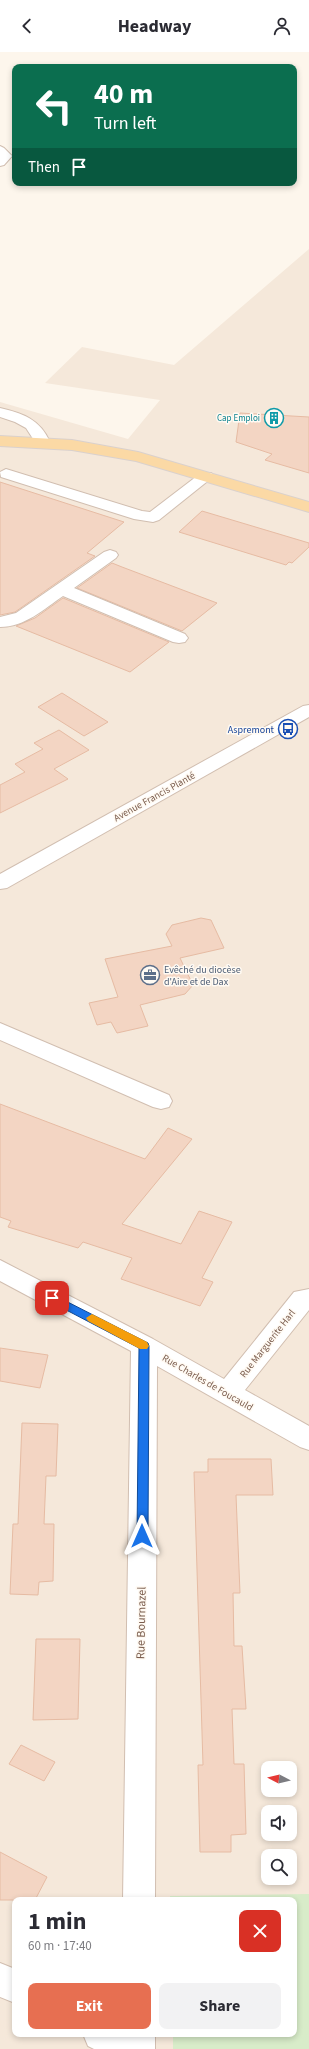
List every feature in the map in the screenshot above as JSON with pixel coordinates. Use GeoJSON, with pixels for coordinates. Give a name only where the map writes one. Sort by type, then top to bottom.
{"type":"FeatureCollection","features":[{"type":"Feature","properties":{"kind":"main road"},"geometry":{"type":"LineString","coordinates":[[0,441],[42,442],[72,445],[132,455],[309,507]]}},
{"type":"Feature","properties":{"kind":"street"},"geometry":{"type":"LineString","coordinates":[[0,150],[6,156],[0,162]]}},
{"type":"Feature","properties":{"kind":"street"},"geometry":{"type":"LineString","coordinates":[[0,412],[23,419],[31,424],[40,435],[42,442]]}},
{"type":"Feature","properties":{"kind":"street"},"geometry":{"type":"LineString","coordinates":[[6,474],[140,516],[153,517],[206,476]]}},
{"type":"Feature","properties":{"kind":"street"},"geometry":{"type":"LineString","coordinates":[[0,622],[7,622],[22,617],[110,555]]}},
{"type":"Feature","properties":{"kind":"street"},"geometry":{"type":"LineString","coordinates":[[62,589],[179,638]]}},
{"type":"Feature","properties":{"kind":"street","name":"Avenue Francis Planté"},"geometry":{"type":"LineString","coordinates":[[0,883],[309,710]]}},
{"type":"Feature","properties":{"kind":"street"},"geometry":{"type":"LineString","coordinates":[[0,1031],[161,1101]]}},
{"type":"Feature","properties":{"kind":"street","name":"Rue Charles de Foucauld"},"geometry":{"type":"LineString","coordinates":[[0,1270],[144,1346],[309,1439]]}},
{"type":"Feature","properties":{"kind":"street","name":"Rue Marguerite Harl"},"geometry":{"type":"LineString","coordinates":[[228,1393],[303,1299],[309,1299]]}},
{"type":"Feature","properties":{"kind":"street","name":"Rue Bournazel"},"geometry":{"type":"LineString","coordinates":[[138,1897],[144,1346]]}},
{"type":"Feature","properties":{"kind":"street"},"geometry":{"type":"LineString","coordinates":[[0,1979],[12,1985]]}},
{"type":"Feature","properties":{"kind":"street"},"geometry":{"type":"LineString","coordinates":[[105,2037],[127,2049]]}},
{"type":"Feature","properties":{"kind":"street"},"geometry":{"type":"LineString","coordinates":[[138,2037],[138,2049]]}},
{"type":"Feature","properties":{"kind":"shaded area"},"geometry":{"type":"Polygon","coordinates":[[[309,249],[309,2049],[0,2049],[0,402],[128,439],[160,400],[45,383],[82,347],[174,365],[309,249]]]}},
{"type":"Feature","properties":{"kind":"green space"},"geometry":{"type":"Polygon","coordinates":[[[309,1894],[309,2049],[173,2049],[173,2037],[297,2037],[297,1897],[170,1896],[309,1894]]]}},
{"type":"Feature","properties":{"kind":"building"},"geometry":{"type":"Polygon","coordinates":[[[240,413],[309,417],[309,473],[265,460],[272,454],[236,442],[240,413]]]}},
{"type":"Feature","properties":{"kind":"building"},"geometry":{"type":"Polygon","coordinates":[[[0,482],[124,522],[87,553],[95,556],[15,612],[0,615],[0,482]]]}},
{"type":"Feature","properties":{"kind":"building"},"geometry":{"type":"Polygon","coordinates":[[[202,511],[309,543],[309,547],[292,563],[289,562],[286,565],[179,532],[202,511]]]}},
{"type":"Feature","properties":{"kind":"building"},"geometry":{"type":"Polygon","coordinates":[[[112,563],[217,603],[182,631],[77,588],[112,563]]]}},
{"type":"Feature","properties":{"kind":"building"},"geometry":{"type":"Polygon","coordinates":[[[63,598],[169,642],[130,672],[16,626],[35,618],[63,598]]]}},
{"type":"Feature","properties":{"kind":"building"},"geometry":{"type":"Polygon","coordinates":[[[62,693],[108,722],[84,736],[38,707],[62,693]]]}},
{"type":"Feature","properties":{"kind":"building"},"geometry":{"type":"Polygon","coordinates":[[[59,730],[89,750],[54,769],[68,779],[0,813],[0,785],[25,772],[15,764],[43,749],[34,743],[59,730]]]}},
{"type":"Feature","properties":{"kind":"building","name":"Evêché du diocèse d'Aire et de Dax"},"geometry":{"type":"Polygon","coordinates":[[[201,918],[211,920],[224,948],[180,958],[193,985],[185,994],[140,1005],[148,1026],[117,1033],[111,1022],[97,1025],[89,1003],[118,997],[105,959],[172,946],[166,934],[172,925],[201,918]]]}},
{"type":"Feature","properties":{"kind":"building"},"geometry":{"type":"Polygon","coordinates":[[[0,1104],[145,1159],[168,1128],[192,1139],[122,1224],[181,1244],[199,1211],[232,1222],[202,1278],[213,1282],[200,1306],[121,1279],[132,1258],[83,1242],[78,1248],[8,1227],[11,1221],[0,1217],[0,1104]]]}},
{"type":"Feature","properties":{"kind":"building"},"geometry":{"type":"Polygon","coordinates":[[[0,1348],[48,1355],[40,1388],[0,1381],[0,1348]]]}},
{"type":"Feature","properties":{"kind":"building"},"geometry":{"type":"Polygon","coordinates":[[[22,1423],[58,1424],[56,1476],[46,1476],[44,1524],[54,1524],[53,1581],[39,1582],[38,1595],[10,1594],[13,1524],[18,1524],[22,1423]]]}},
{"type":"Feature","properties":{"kind":"building"},"geometry":{"type":"Polygon","coordinates":[[[208,1459],[271,1459],[273,1495],[236,1495],[240,1593],[233,1593],[234,1646],[242,1646],[246,1709],[232,1709],[234,1764],[244,1764],[246,1834],[231,1835],[231,1852],[200,1852],[198,1765],[203,1765],[194,1472],[208,1472],[208,1459]]]}},
{"type":"Feature","properties":{"kind":"building"},"geometry":{"type":"Polygon","coordinates":[[[36,1639],[80,1639],[78,1719],[33,1720],[36,1639]]]}},
{"type":"Feature","properties":{"kind":"building"},"geometry":{"type":"Polygon","coordinates":[[[21,1745],[55,1762],[44,1781],[9,1764],[21,1745]]]}},
{"type":"Feature","properties":{"kind":"building"},"geometry":{"type":"Polygon","coordinates":[[[0,1852],[47,1877],[37,1897],[12,1897],[12,1900],[0,1900],[0,1852]]]}},
{"type":"Feature","properties":{"kind":"slow traffic"},"geometry":{"type":"LineString","coordinates":[[92,1318],[144,1346]]}},
{"type":"Feature","properties":{"kind":"place","name":"Cap Emploi"},"geometry":{"type":"Point","coordinates":[274,418]}},
{"type":"Feature","properties":{"kind":"place","name":"Aspremont"},"geometry":{"type":"Point","coordinates":[288,729]}},
{"type":"Feature","properties":{"kind":"place","name":"Evêché du diocèse d'Aire et de Dax"},"geometry":{"type":"Point","coordinates":[150,975]}},
{"type":"Feature","properties":{"kind":"route"},"geometry":{"type":"LineString","coordinates":[[52,1298],[144,1346],[142,1536]]}}]}
